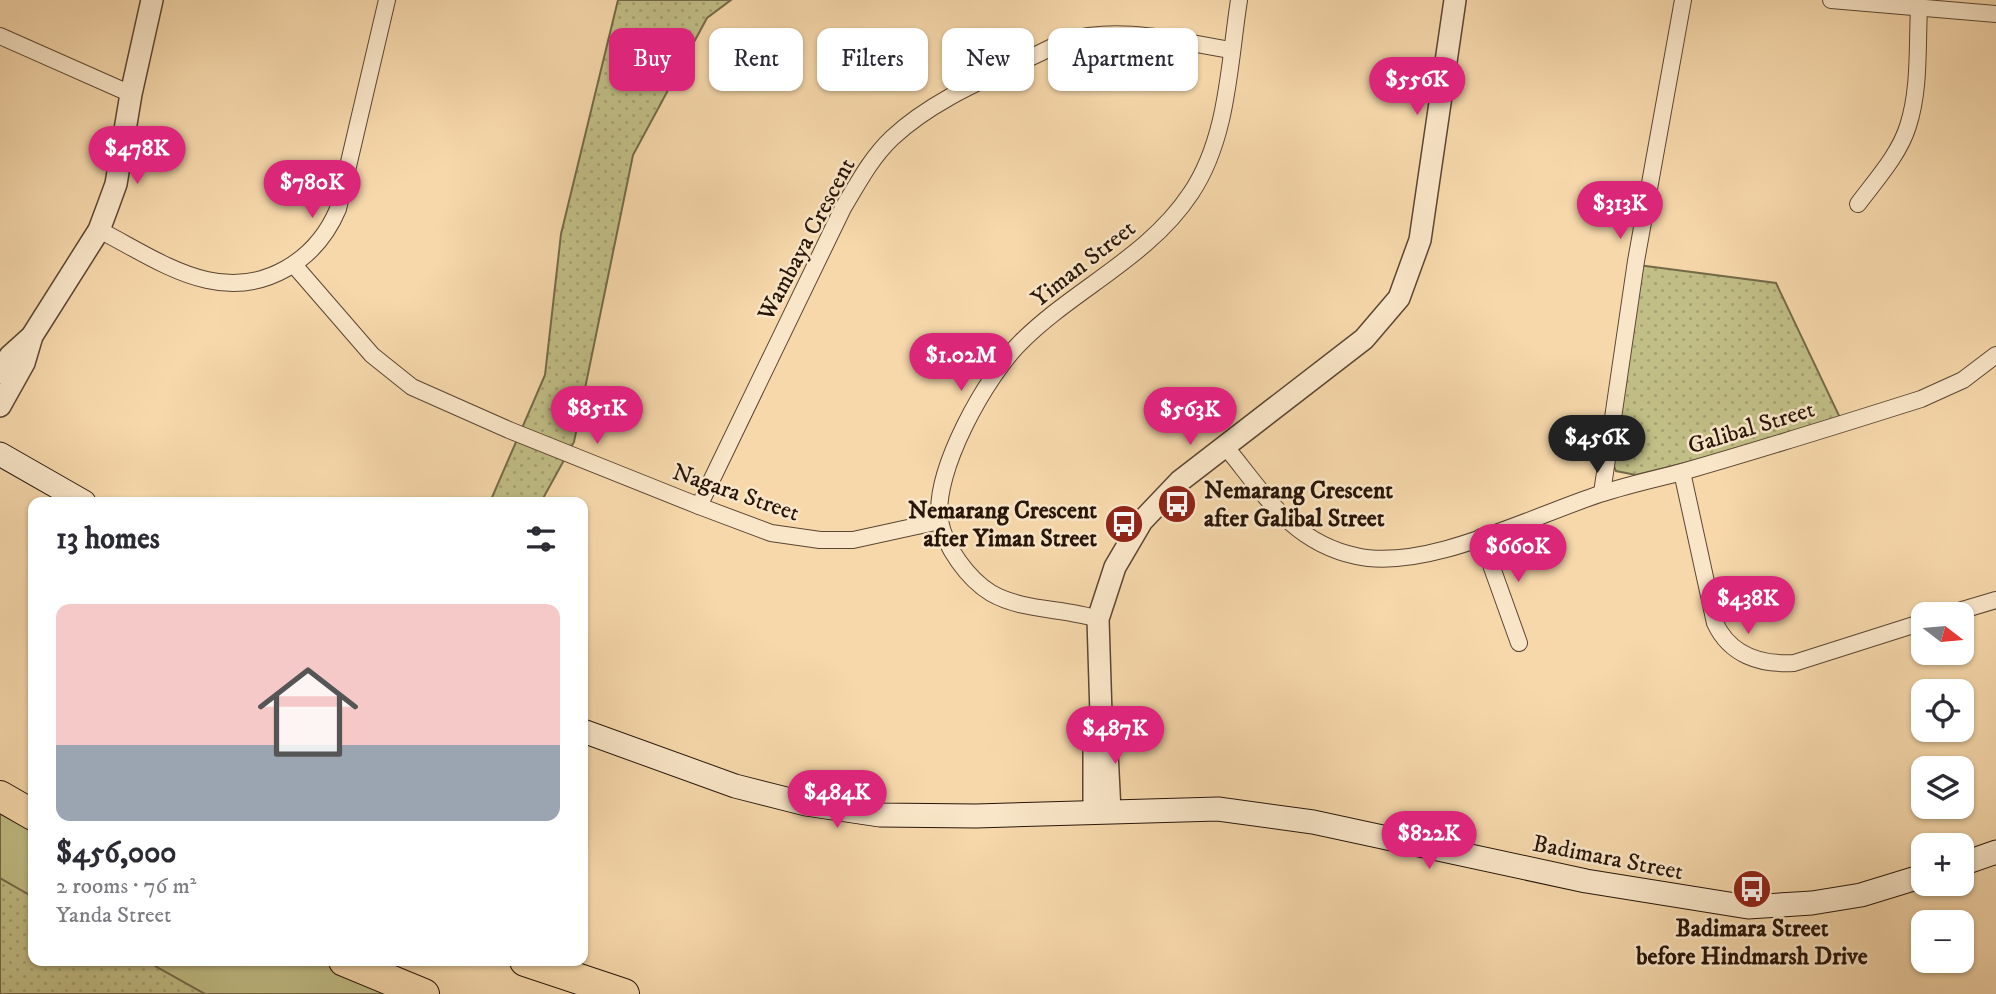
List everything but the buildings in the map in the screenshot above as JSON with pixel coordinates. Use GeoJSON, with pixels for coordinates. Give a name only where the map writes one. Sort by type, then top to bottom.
{"type":"FeatureCollection","features":[{"type":"Feature","properties":{"kind":"highway"},"geometry":{"type":"LineString","coordinates":[[0,773],[28,789]]}},
{"type":"Feature","properties":{"kind":"highway"},"geometry":{"type":"LineString","coordinates":[[0,796],[28,813]]}},
{"type":"Feature","properties":{"kind":"highway"},"geometry":{"type":"LineString","coordinates":[[356,966],[424,994]]}},
{"type":"Feature","properties":{"kind":"highway"},"geometry":{"type":"LineString","coordinates":[[540,966],[624,994]]}},
{"type":"Feature","properties":{"kind":"main road"},"geometry":{"type":"LineString","coordinates":[[0,454],[76,497]]}},
{"type":"Feature","properties":{"kind":"main road","name":"Badimara Street"},"geometry":{"type":"LineString","coordinates":[[588,733],[735,786],[806,804],[880,815],[976,817],[1217,808],[1313,822],[1586,881],[1748,907],[1812,903],[1861,895],[1911,880]]}},
{"type":"Feature","properties":{"kind":"main road"},"geometry":{"type":"LineString","coordinates":[[1974,860],[1996,852]]}},
{"type":"Feature","properties":{"kind":"street"},"geometry":{"type":"LineString","coordinates":[[0,373],[10,356],[32,336],[99,230],[116,184],[131,94],[152,0]]}},
{"type":"Feature","properties":{"kind":"street"},"geometry":{"type":"LineString","coordinates":[[99,230],[206,280],[248,283],[294,265],[316,246],[338,209],[387,0]]}},
{"type":"Feature","properties":{"kind":"street","name":"Yiman Street"},"geometry":{"type":"LineString","coordinates":[[940,520],[942,487],[956,446],[975,406],[1007,356],[1039,325],[1152,239],[1195,187],[1217,138],[1239,0]]}},
{"type":"Feature","properties":{"kind":"street"},"geometry":{"type":"LineString","coordinates":[[1102,811],[1094,733],[1101,715],[1098,619],[1115,567],[1142,522],[1180,481],[1364,339],[1399,298],[1420,240],[1455,0]]}},
{"type":"Feature","properties":{"kind":"street"},"geometry":{"type":"LineString","coordinates":[[1602,493],[1636,261],[1683,0]]}},
{"type":"Feature","properties":{"kind":"street"},"geometry":{"type":"LineString","coordinates":[[1831,0],[1996,14]]}},
{"type":"Feature","properties":{"kind":"street"},"geometry":{"type":"LineString","coordinates":[[1858,204],[1885,167],[1907,129],[1915,97],[1919,8]]}},
{"type":"Feature","properties":{"kind":"street","name":"Wambaya Crescent"},"geometry":{"type":"LineString","coordinates":[[699,506],[843,208],[872,161],[892,138],[950,97],[1064,41],[1081,36],[1111,32],[1231,50]]}},
{"type":"Feature","properties":{"kind":"street"},"geometry":{"type":"LineString","coordinates":[[0,36],[131,94]]}},
{"type":"Feature","properties":{"kind":"street","name":"Nagara Street"},"geometry":{"type":"LineString","coordinates":[[294,265],[372,355],[412,387],[509,430],[699,506],[771,533],[796,538],[853,540],[940,520]]}},
{"type":"Feature","properties":{"kind":"street"},"geometry":{"type":"LineString","coordinates":[[0,406],[24,363],[32,336]]}},
{"type":"Feature","properties":{"kind":"street","name":"Galibal Street"},"geometry":{"type":"LineString","coordinates":[[1225,446],[1281,517],[1301,532],[1338,551],[1374,560],[1395,560],[1482,537],[1602,493],[1682,472],[1921,400],[1963,380],[1996,355]]}},
{"type":"Feature","properties":{"kind":"street"},"geometry":{"type":"LineString","coordinates":[[1682,472],[1716,623],[1722,637],[1734,649],[1748,657],[1774,664],[1794,663],[1911,626]]}},
{"type":"Feature","properties":{"kind":"street"},"geometry":{"type":"LineString","coordinates":[[940,520],[963,566],[993,594],[1016,603],[1098,619]]}},
{"type":"Feature","properties":{"kind":"street"},"geometry":{"type":"LineString","coordinates":[[1482,537],[1519,643]]}},
{"type":"Feature","properties":{"kind":"street"},"geometry":{"type":"LineString","coordinates":[[1974,607],[1996,600]]}},
{"type":"Feature","properties":{"kind":"shaded area"},"geometry":{"type":"Polygon","coordinates":[[[618,0],[731,0],[707,18],[695,40],[695,28],[611,28],[618,0]]]}},
{"type":"Feature","properties":{"kind":"shaded area"},"geometry":{"type":"Polygon","coordinates":[[[609,37],[609,91],[668,91],[633,155],[574,442],[544,497],[492,497],[545,375],[561,234],[609,37]]]}},
{"type":"Feature","properties":{"kind":"shaded area"},"geometry":{"type":"Polygon","coordinates":[[[1638,265],[1776,283],[1843,424],[1636,475],[1616,471],[1610,458],[1638,265]]]}},
{"type":"Feature","properties":{"kind":"shaded area"},"geometry":{"type":"Polygon","coordinates":[[[0,813],[28,828],[28,966],[334,966],[408,994],[0,994],[0,813]]]}},
{"type":"Feature","properties":{"kind":"shaded area"},"geometry":{"type":"Polygon","coordinates":[[[0,878],[28,894],[28,966],[155,966],[205,994],[0,994],[0,878]]]}},
{"type":"Feature","properties":{"kind":"place","name":"Nemarang Crescent after Galibal Street"},"geometry":{"type":"Point","coordinates":[1177,504]}},
{"type":"Feature","properties":{"kind":"place","name":"Nemarang Crescent after Yiman Street"},"geometry":{"type":"Point","coordinates":[1124,524]}},
{"type":"Feature","properties":{"kind":"place","name":"Badimara Street before Hindmarsh Drive"},"geometry":{"type":"Point","coordinates":[1752,889]}}]}
